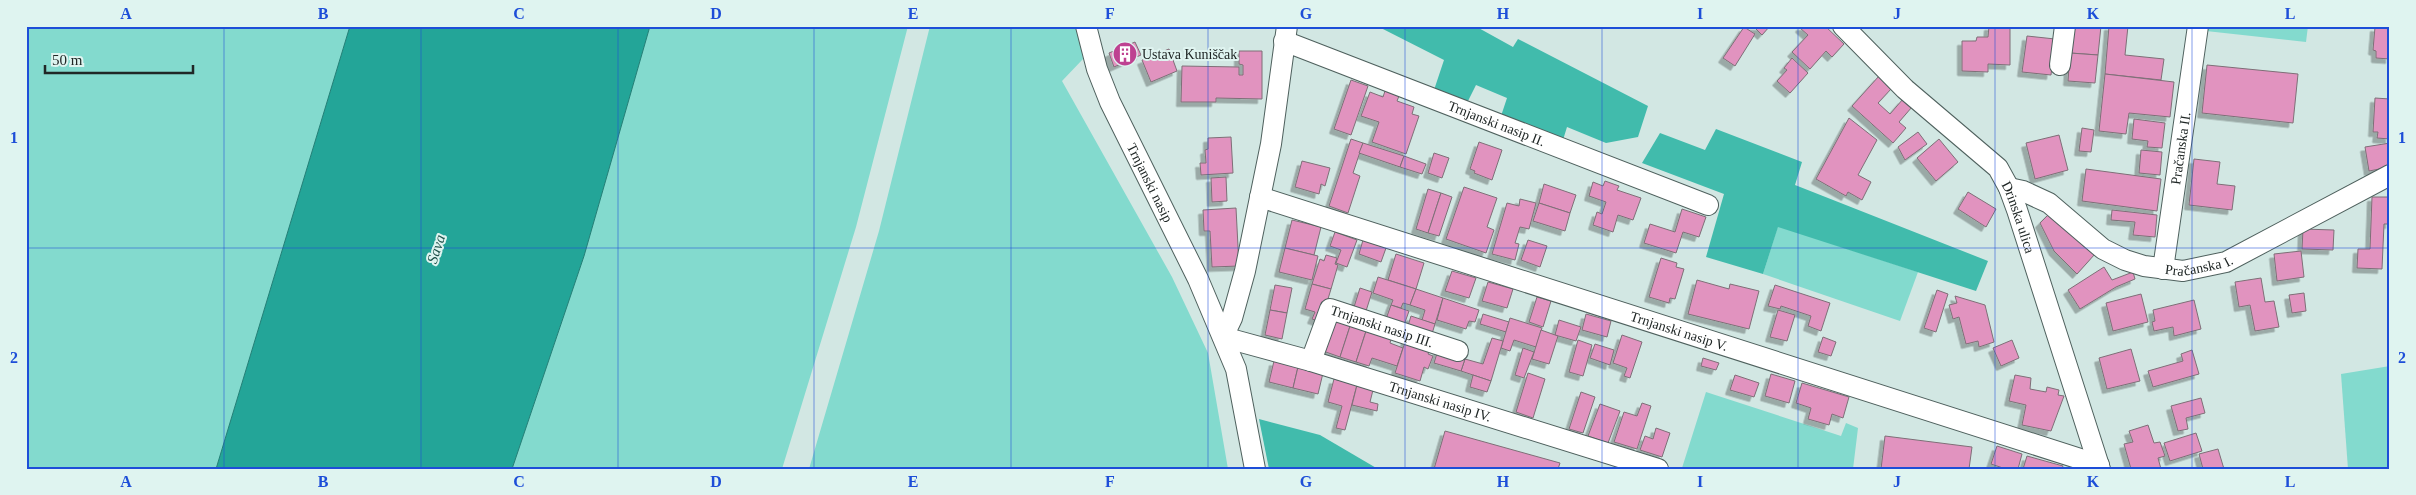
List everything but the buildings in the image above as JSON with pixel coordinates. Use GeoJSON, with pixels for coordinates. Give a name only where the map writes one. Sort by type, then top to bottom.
{"type":"FeatureCollection","features":[{"type":"Feature","properties":{"kind":"street","name":"Trnjanski nasip"},"geometry":{"type":"LineString","coordinates":[[1086,26],[1097,68],[1110,102],[1198,279],[1236,369],[1255,469]]}},
{"type":"Feature","properties":{"kind":"street","name":"Drinska ulica"},"geometry":{"type":"LineString","coordinates":[[1843,26],[1905,89],[1998,168],[2009,188],[2100,467]]}},
{"type":"Feature","properties":{"kind":"street"},"geometry":{"type":"LineString","coordinates":[[2060,65],[2065,26]]}},
{"type":"Feature","properties":{"kind":"street","name":"Pračanska II."},"geometry":{"type":"LineString","coordinates":[[2163,269],[2198,26]]}},
{"type":"Feature","properties":{"kind":"street"},"geometry":{"type":"LineString","coordinates":[[1222,337],[1232,318],[1238,300],[1260,196],[1278,100],[1285,34]]}},
{"type":"Feature","properties":{"kind":"street","name":"Trnjanski nasip II."},"geometry":{"type":"LineString","coordinates":[[1285,34],[1708,205]]}},
{"type":"Feature","properties":{"kind":"street","name":"Pračanska I."},"geometry":{"type":"LineString","coordinates":[[2009,188],[2023,191],[2049,203],[2104,249],[2125,260],[2163,269],[2183,271],[2226,262],[2390,175]]}},
{"type":"Feature","properties":{"kind":"street","name":"Trnjanski nasip V."},"geometry":{"type":"LineString","coordinates":[[1260,196],[2100,467]]}},
{"type":"Feature","properties":{"kind":"street","name":"Trnjanski nasip III."},"geometry":{"type":"LineString","coordinates":[[1312,361],[1330,309],[1458,352]]}},
{"type":"Feature","properties":{"kind":"street","name":"Trnjanski nasip IV."},"geometry":{"type":"LineString","coordinates":[[1222,337],[1312,361],[1658,469]]}},
{"type":"Feature","properties":{"kind":"shaded area"},"geometry":{"type":"Polygon","coordinates":[[[26,26],[350,26],[216,469],[26,469],[26,26]]]}},
{"type":"Feature","properties":{"kind":"shaded area"},"geometry":{"type":"Polygon","coordinates":[[[650,26],[908,26],[856,227],[782,469],[512,469],[584,256],[650,26]]]}},
{"type":"Feature","properties":{"kind":"shaded area"},"geometry":{"type":"Polygon","coordinates":[[[930,26],[1078,26],[1083,59],[1062,81],[1172,277],[1208,353],[1228,469],[809,469],[879,231],[930,26]]]}},
{"type":"Feature","properties":{"kind":"shaded area"},"geometry":{"type":"Polygon","coordinates":[[[2206,26],[2308,26],[2306,42],[2206,31],[2206,26]]]}},
{"type":"Feature","properties":{"kind":"shaded area"},"geometry":{"type":"Polygon","coordinates":[[[1778,226],[1918,272],[1900,321],[1763,274],[1778,226]]]}},
{"type":"Feature","properties":{"kind":"shaded area"},"geometry":{"type":"Polygon","coordinates":[[[2390,366],[2390,469],[2348,469],[2341,374],[2390,366]]]}},
{"type":"Feature","properties":{"kind":"shaded area"},"geometry":{"type":"Polygon","coordinates":[[[1706,392],[1841,436],[1846,423],[1858,428],[1853,469],[1682,468],[1706,392]]]}},
{"type":"Feature","properties":{"kind":"green space"},"geometry":{"type":"Polygon","coordinates":[[[1377,26],[1475,26],[1513,47],[1518,39],[1648,106],[1638,137],[1606,143],[1567,127],[1563,140],[1501,116],[1507,98],[1476,85],[1467,103],[1434,90],[1444,60],[1377,26]]]}},
{"type":"Feature","properties":{"kind":"green space"},"geometry":{"type":"Polygon","coordinates":[[[1716,129],[1802,162],[1795,185],[1988,261],[1976,291],[1778,227],[1763,274],[1706,257],[1724,194],[1642,163],[1660,133],[1705,150],[1716,129]]]}},
{"type":"Feature","properties":{"kind":"green space"},"geometry":{"type":"Polygon","coordinates":[[[1259,419],[1320,435],[1378,469],[1269,469],[1259,419]]]}},
{"type":"Feature","properties":{"kind":"water","name":"Sava"},"geometry":{"type":"Polygon","coordinates":[[[350,26],[650,26],[584,256],[512,469],[216,469],[350,26]]]}},
{"type":"Feature","properties":{"kind":"place","name":"Ustava Kuniščak"},"geometry":{"type":"Point","coordinates":[1125,54]}}]}
